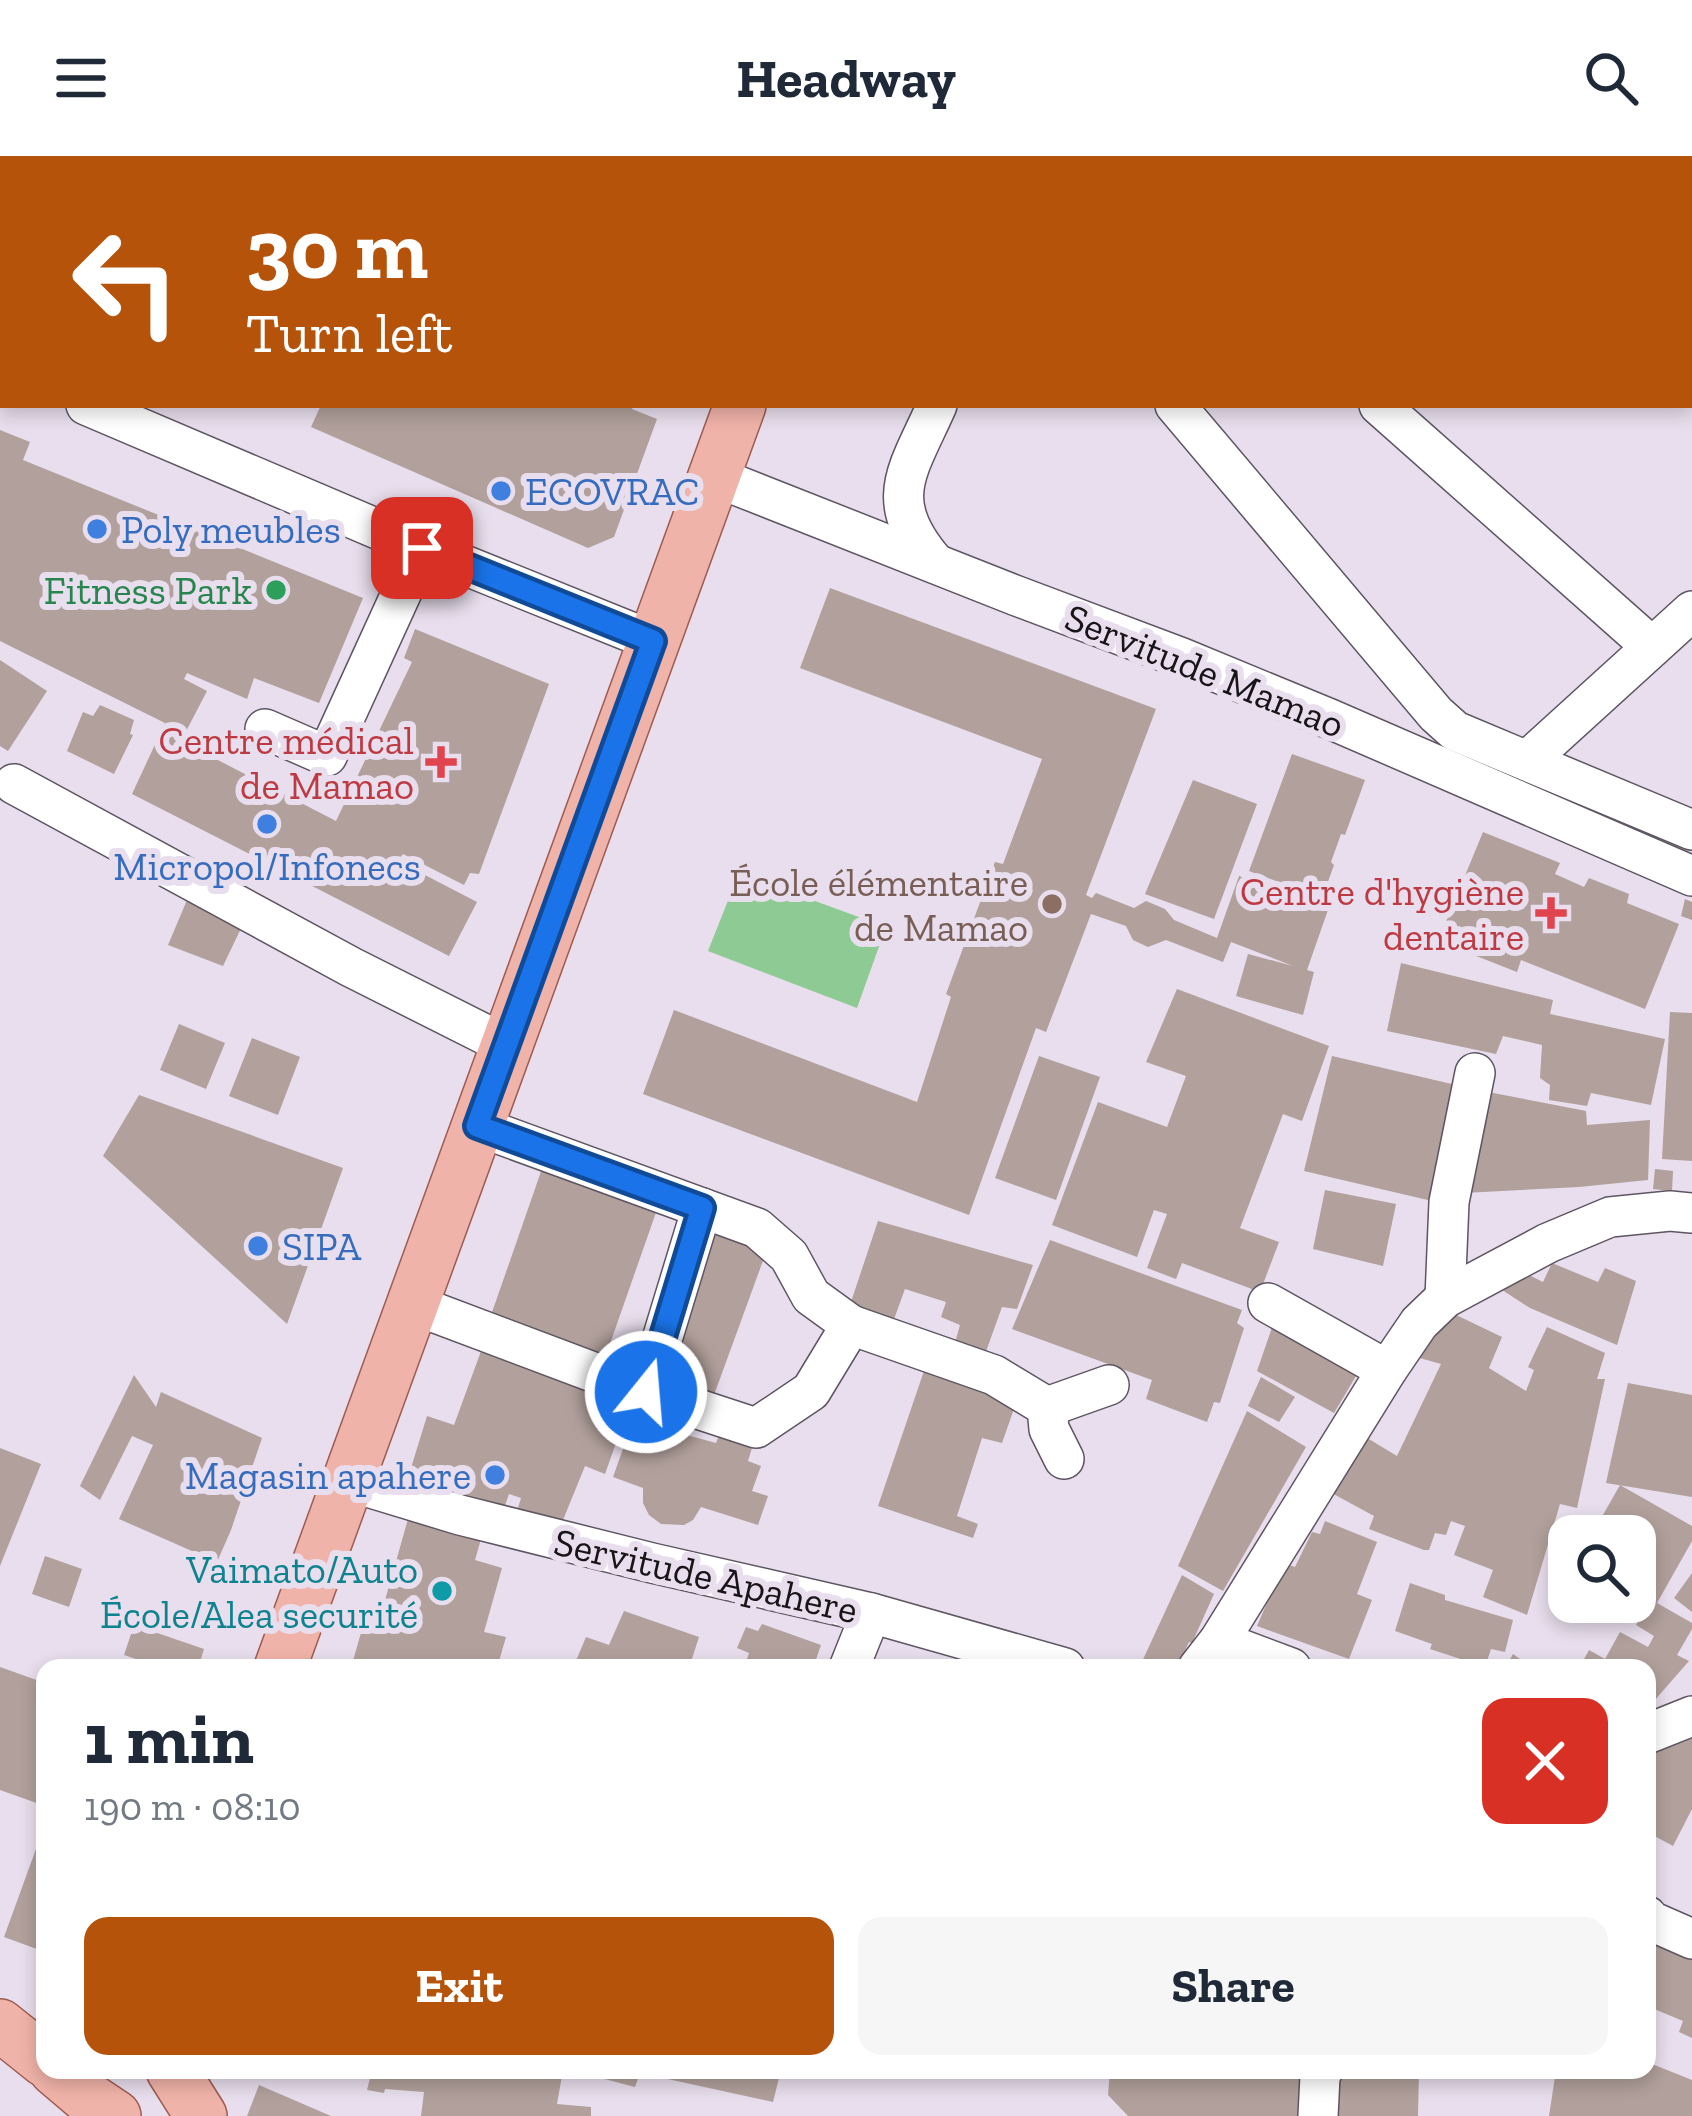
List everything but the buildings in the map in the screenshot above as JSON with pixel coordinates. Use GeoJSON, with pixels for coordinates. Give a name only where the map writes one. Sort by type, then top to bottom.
{"type":"FeatureCollection","features":[{"type":"Feature","properties":{"kind":"main road"},"geometry":{"type":"LineString","coordinates":[[283,1659],[739,408]]}},
{"type":"Feature","properties":{"kind":"main road"},"geometry":{"type":"LineString","coordinates":[[0,2024],[36,2054]]}},
{"type":"Feature","properties":{"kind":"main road"},"geometry":{"type":"LineString","coordinates":[[178,2079],[201,2116]]}},
{"type":"Feature","properties":{"kind":"street"},"geometry":{"type":"LineString","coordinates":[[93,408],[653,641]]}},
{"type":"Feature","properties":{"kind":"street"},"geometry":{"type":"LineString","coordinates":[[935,563],[917,543],[906,518],[902,487],[936,408]]}},
{"type":"Feature","properties":{"kind":"street"},"geometry":{"type":"LineString","coordinates":[[1178,408],[1455,731],[1692,830]]}},
{"type":"Feature","properties":{"kind":"street"},"geometry":{"type":"LineString","coordinates":[[1382,408],[1652,646]]}},
{"type":"Feature","properties":{"kind":"street","name":"Servitude Mamao"},"geometry":{"type":"LineString","coordinates":[[713,476],[1330,718],[1692,876]]}},
{"type":"Feature","properties":{"kind":"street"},"geometry":{"type":"LineString","coordinates":[[266,728],[327,756],[422,548]]}},
{"type":"Feature","properties":{"kind":"street"},"geometry":{"type":"LineString","coordinates":[[1528,760],[1692,611]]}},
{"type":"Feature","properties":{"kind":"street"},"geometry":{"type":"LineString","coordinates":[[14,784],[506,1046]]}},
{"type":"Feature","properties":{"kind":"street"},"geometry":{"type":"LineString","coordinates":[[1445,1298],[1449,1202],[1475,1073]]}},
{"type":"Feature","properties":{"kind":"street"},"geometry":{"type":"LineString","coordinates":[[477,1126],[757,1228],[789,1256],[811,1295],[851,1324],[994,1375],[1047,1406],[1109,1385]]}},
{"type":"Feature","properties":{"kind":"street"},"geometry":{"type":"LineString","coordinates":[[646,1392],[702,1208]]}},
{"type":"Feature","properties":{"kind":"street"},"geometry":{"type":"LineString","coordinates":[[1238,1659],[1208,1654],[1420,1322],[1445,1298],[1548,1243],[1610,1217],[1692,1213]]}},
{"type":"Feature","properties":{"kind":"street"},"geometry":{"type":"LineString","coordinates":[[1268,1303],[1387,1370]]}},
{"type":"Feature","properties":{"kind":"street"},"geometry":{"type":"LineString","coordinates":[[412,1304],[756,1428],[811,1391],[851,1324]]}},
{"type":"Feature","properties":{"kind":"street"},"geometry":{"type":"LineString","coordinates":[[1047,1406],[1048,1429],[1064,1459]]}},
{"type":"Feature","properties":{"kind":"street","name":"Servitude Apahere"},"geometry":{"type":"LineString","coordinates":[[348,1480],[521,1531],[872,1613],[1033,1659]]}},
{"type":"Feature","properties":{"kind":"street"},"geometry":{"type":"LineString","coordinates":[[853,1659],[872,1613]]}},
{"type":"Feature","properties":{"kind":"street"},"geometry":{"type":"LineString","coordinates":[[1656,1924],[1692,1939]]}},
{"type":"Feature","properties":{"kind":"street"},"geometry":{"type":"LineString","coordinates":[[1318,2116],[1319,2079]]}},
{"type":"Feature","properties":{"kind":"green space"},"geometry":{"type":"Polygon","coordinates":[[[739,873],[886,927],[857,1008],[708,951],[739,873]]]}},
{"type":"Feature","properties":{"kind":"place","name":"ECOVRAC"},"geometry":{"type":"Point","coordinates":[501,491]}},
{"type":"Feature","properties":{"kind":"place","name":"Poly meubles"},"geometry":{"type":"Point","coordinates":[97,529]}},
{"type":"Feature","properties":{"kind":"place","name":"Fitness Park"},"geometry":{"type":"Point","coordinates":[276,590]}},
{"type":"Feature","properties":{"kind":"place","name":"Centre médical de Mamao"},"geometry":{"type":"Point","coordinates":[441,762]}},
{"type":"Feature","properties":{"kind":"place","name":"Micropol/Infonecs"},"geometry":{"type":"Point","coordinates":[267,824]}},
{"type":"Feature","properties":{"kind":"place","name":"École élémentaire de Mamao"},"geometry":{"type":"Point","coordinates":[1052,904]}},
{"type":"Feature","properties":{"kind":"place","name":"Centre d'hygiène dentaire"},"geometry":{"type":"Point","coordinates":[1551,913]}},
{"type":"Feature","properties":{"kind":"place","name":"SIPA"},"geometry":{"type":"Point","coordinates":[258,1246]}},
{"type":"Feature","properties":{"kind":"place","name":"Magasin apahere"},"geometry":{"type":"Point","coordinates":[495,1475]}},
{"type":"Feature","properties":{"kind":"place","name":"Vaimato/Auto École/Alea securité"},"geometry":{"type":"Point","coordinates":[442,1591]}},
{"type":"Feature","properties":{"kind":"route"},"geometry":{"type":"LineString","coordinates":[[422,548],[653,641],[477,1126],[702,1208],[646,1392]]}}]}
